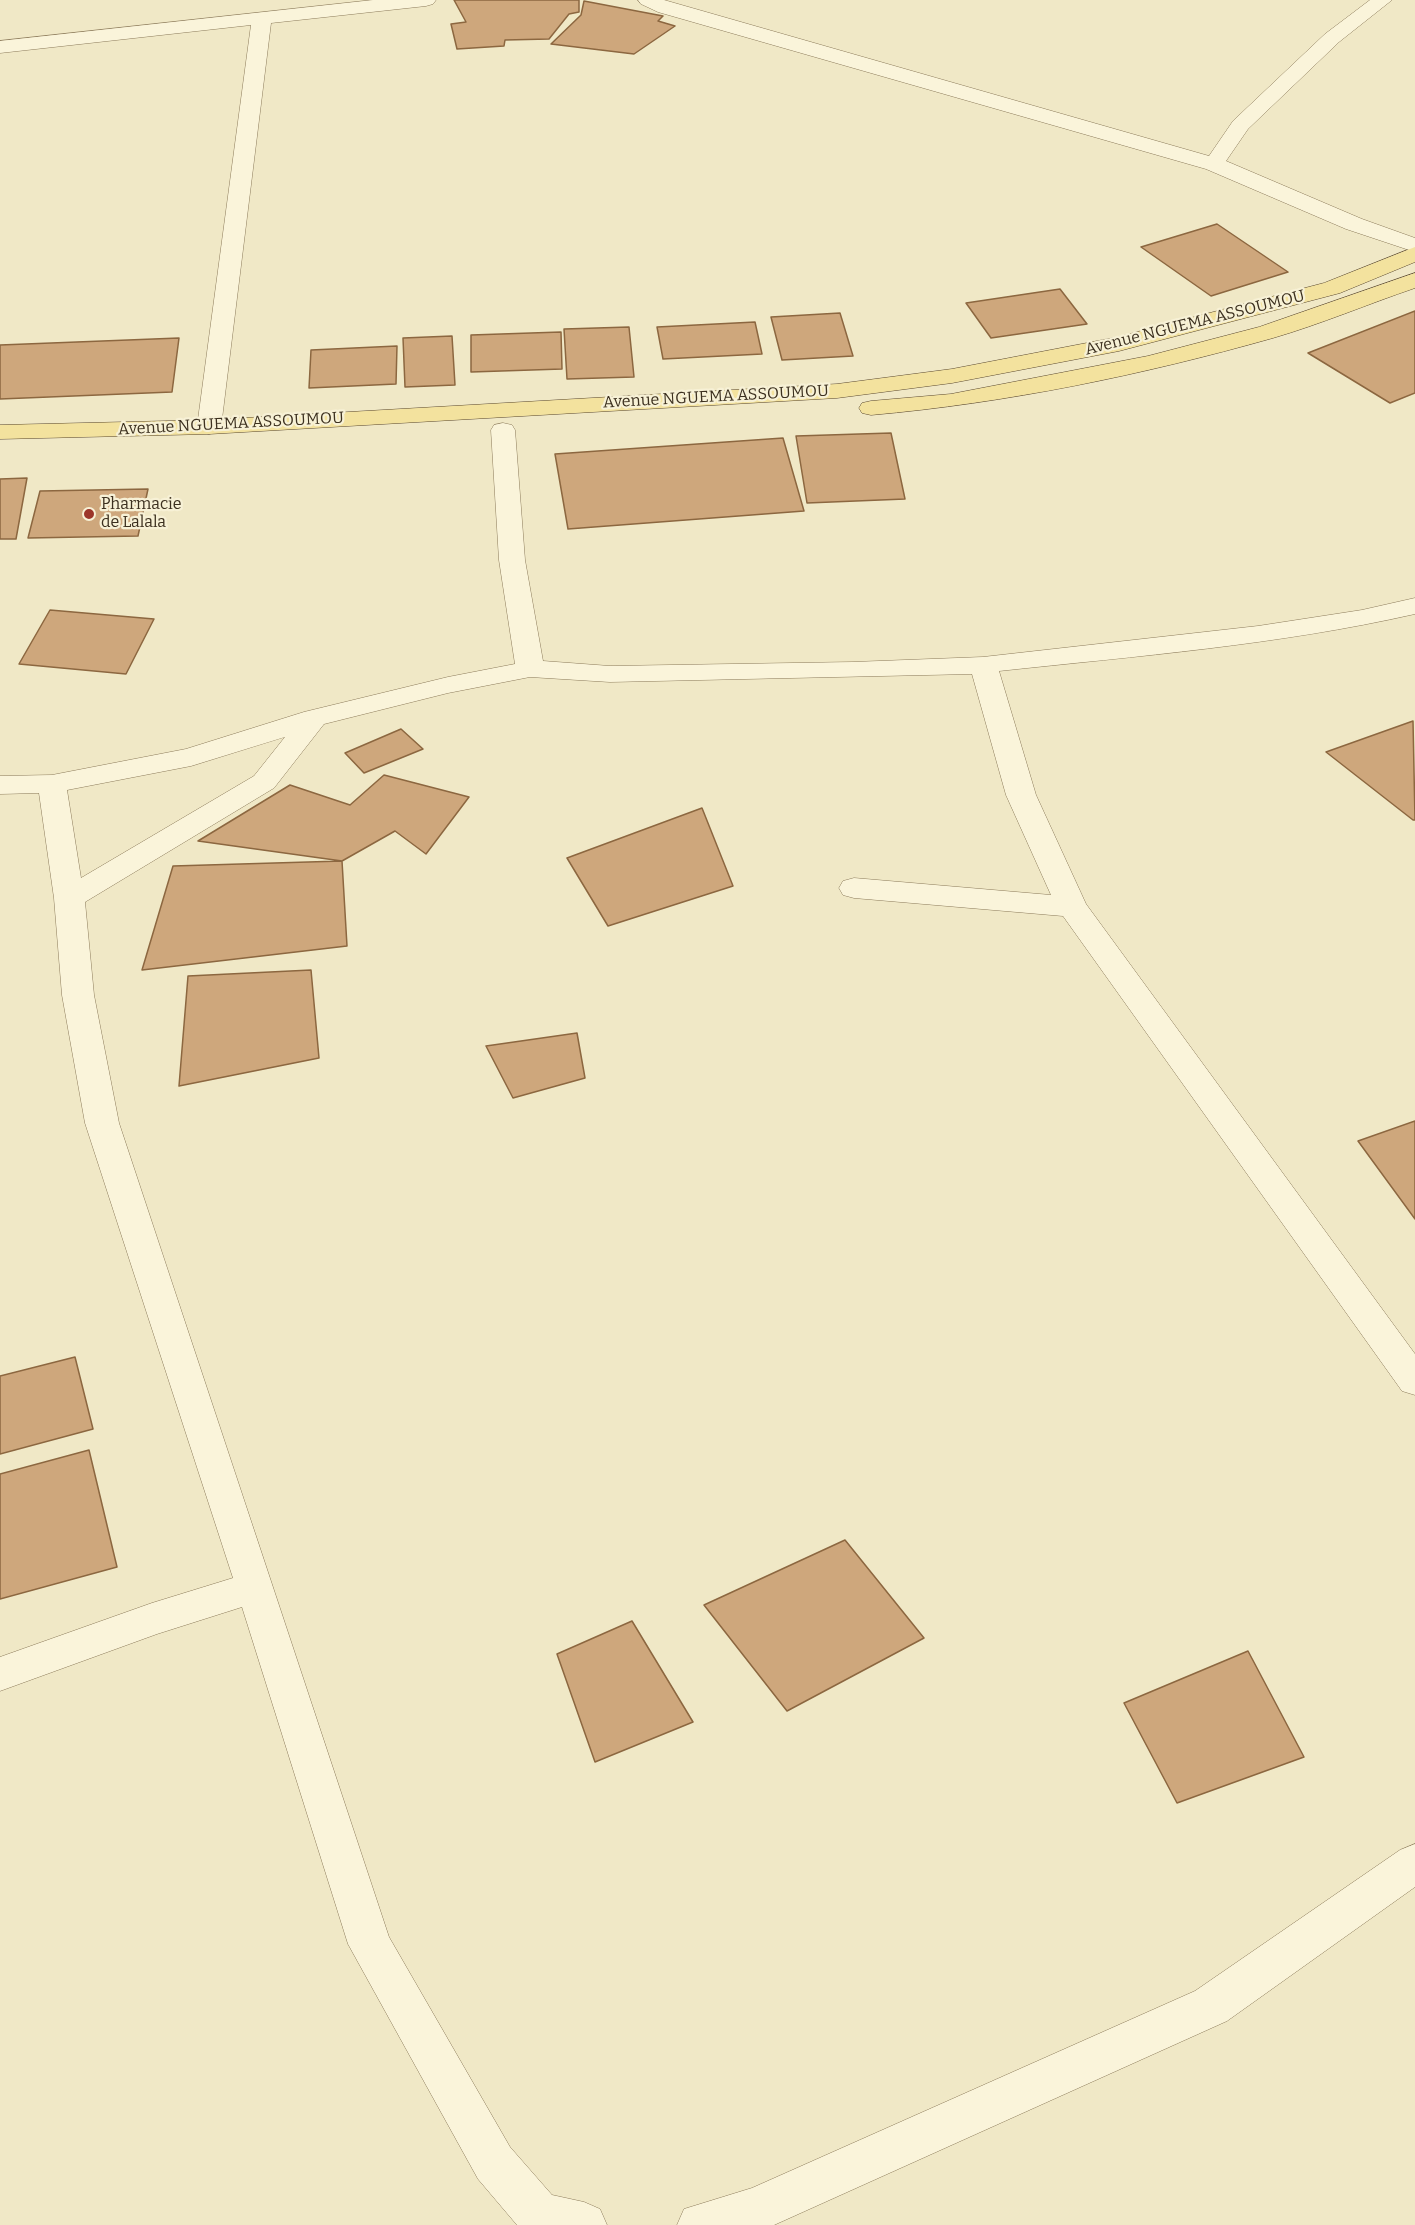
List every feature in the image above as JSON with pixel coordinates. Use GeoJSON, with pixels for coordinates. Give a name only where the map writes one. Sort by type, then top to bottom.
{"type":"FeatureCollection","features":[{"type":"Feature","properties":{"kind":"main road","name":"Avenue NGUEMA ASSOUMOU"},"geometry":{"type":"LineString","coordinates":[[0,432],[209,427],[837,391],[952,376],[1119,344],[1332,288],[1415,254]]}},
{"type":"Feature","properties":{"kind":"main road","name":"Avenue NGUEMA ASSOUMOU"},"geometry":{"type":"LineString","coordinates":[[0,454],[331,442],[838,411],[951,401],[1150,363],[1267,332],[1415,280]]}},
{"type":"Feature","properties":{"kind":"street"},"geometry":{"type":"LineString","coordinates":[[0,47],[426,0]]}},
{"type":"Feature","properties":{"kind":"street"},"geometry":{"type":"LineString","coordinates":[[648,0],[665,8],[1214,164],[1354,224],[1415,245]]}},
{"type":"Feature","properties":{"kind":"street"},"geometry":{"type":"LineString","coordinates":[[1214,164],[1240,125],[1332,38],[1382,0]]}},
{"type":"Feature","properties":{"kind":"street"},"geometry":{"type":"LineString","coordinates":[[209,427],[262,18]]}},
{"type":"Feature","properties":{"kind":"street"},"geometry":{"type":"LineString","coordinates":[[503,430],[512,560],[530,669]]}},
{"type":"Feature","properties":{"kind":"street"},"geometry":{"type":"LineString","coordinates":[[0,785],[52,784],[191,757],[314,718],[448,685],[530,669],[610,674],[852,670],[983,664],[1258,634],[1362,618],[1415,606]]}},
{"type":"Feature","properties":{"kind":"street"},"geometry":{"type":"LineString","coordinates":[[983,664],[1021,795],[1072,907],[1415,1380]]}},
{"type":"Feature","properties":{"kind":"street"},"geometry":{"type":"LineString","coordinates":[[69,898],[264,782],[314,718]]}},
{"type":"Feature","properties":{"kind":"street"},"geometry":{"type":"LineString","coordinates":[[52,784],[69,898],[78,995],[102,1123],[370,1944],[494,2163],[539,2215],[584,2225]]}},
{"type":"Feature","properties":{"kind":"street"},"geometry":{"type":"LineString","coordinates":[[854,888],[1072,907]]}},
{"type":"Feature","properties":{"kind":"street"},"geometry":{"type":"LineString","coordinates":[[0,1674],[152,1618],[255,1587]]}},
{"type":"Feature","properties":{"kind":"street"},"geometry":{"type":"LineString","coordinates":[[700,2225],[755,2210],[1211,2006],[1415,1863]]}},
{"type":"Feature","properties":{"kind":"building"},"geometry":{"type":"Polygon","coordinates":[[[454,0],[579,0],[579,12],[569,14],[549,39],[505,40],[504,46],[457,49],[451,24],[466,22],[454,0]]]}},
{"type":"Feature","properties":{"kind":"building"},"geometry":{"type":"Polygon","coordinates":[[[584,1],[663,16],[658,21],[675,26],[634,54],[551,44],[581,15],[584,1]]]}},
{"type":"Feature","properties":{"kind":"building"},"geometry":{"type":"Polygon","coordinates":[[[1217,224],[1288,272],[1211,296],[1141,247],[1217,224]]]}},
{"type":"Feature","properties":{"kind":"building"},"geometry":{"type":"Polygon","coordinates":[[[1060,289],[1087,324],[991,338],[966,303],[1060,289]]]}},
{"type":"Feature","properties":{"kind":"building"},"geometry":{"type":"Polygon","coordinates":[[[1415,311],[1415,393],[1390,403],[1308,353],[1415,311]]]}},
{"type":"Feature","properties":{"kind":"building"},"geometry":{"type":"Polygon","coordinates":[[[840,313],[853,356],[782,360],[771,317],[840,313]]]}},
{"type":"Feature","properties":{"kind":"building"},"geometry":{"type":"Polygon","coordinates":[[[755,322],[762,354],[663,359],[657,327],[755,322]]]}},
{"type":"Feature","properties":{"kind":"building"},"geometry":{"type":"Polygon","coordinates":[[[629,327],[634,377],[567,379],[564,329],[629,327]]]}},
{"type":"Feature","properties":{"kind":"building"},"geometry":{"type":"Polygon","coordinates":[[[561,332],[562,369],[471,372],[471,335],[561,332]]]}},
{"type":"Feature","properties":{"kind":"building"},"geometry":{"type":"Polygon","coordinates":[[[452,336],[455,385],[405,387],[403,338],[452,336]]]}},
{"type":"Feature","properties":{"kind":"building"},"geometry":{"type":"Polygon","coordinates":[[[179,338],[172,392],[0,399],[0,345],[179,338]]]}},
{"type":"Feature","properties":{"kind":"building"},"geometry":{"type":"Polygon","coordinates":[[[397,346],[396,384],[309,388],[311,350],[397,346]]]}},
{"type":"Feature","properties":{"kind":"building"},"geometry":{"type":"Polygon","coordinates":[[[891,433],[905,499],[807,503],[796,436],[891,433]]]}},
{"type":"Feature","properties":{"kind":"building"},"geometry":{"type":"Polygon","coordinates":[[[783,438],[804,511],[568,529],[555,454],[783,438]]]}},
{"type":"Feature","properties":{"kind":"building"},"geometry":{"type":"Polygon","coordinates":[[[27,478],[16,539],[0,539],[0,479],[27,478]]]}},
{"type":"Feature","properties":{"kind":"building","name":"Pharmacie de Lalala"},"geometry":{"type":"Polygon","coordinates":[[[148,489],[138,536],[28,538],[40,491],[148,489]]]}},
{"type":"Feature","properties":{"kind":"building"},"geometry":{"type":"Polygon","coordinates":[[[50,610],[154,619],[126,674],[19,664],[50,610]]]}},
{"type":"Feature","properties":{"kind":"building"},"geometry":{"type":"Polygon","coordinates":[[[1413,721],[1415,820],[1326,752],[1413,721]]]}},
{"type":"Feature","properties":{"kind":"building"},"geometry":{"type":"Polygon","coordinates":[[[401,729],[423,749],[364,773],[345,753],[401,729]]]}},
{"type":"Feature","properties":{"kind":"building"},"geometry":{"type":"Polygon","coordinates":[[[384,775],[469,797],[426,854],[395,831],[342,861],[198,841],[290,785],[350,805],[384,775]]]}},
{"type":"Feature","properties":{"kind":"building"},"geometry":{"type":"Polygon","coordinates":[[[702,808],[733,886],[608,926],[567,858],[702,808]]]}},
{"type":"Feature","properties":{"kind":"building"},"geometry":{"type":"Polygon","coordinates":[[[342,861],[347,946],[142,970],[173,866],[342,861]]]}},
{"type":"Feature","properties":{"kind":"building"},"geometry":{"type":"Polygon","coordinates":[[[311,970],[319,1058],[179,1086],[188,976],[311,970]]]}},
{"type":"Feature","properties":{"kind":"building"},"geometry":{"type":"Polygon","coordinates":[[[577,1033],[585,1078],[513,1098],[486,1046],[577,1033]]]}},
{"type":"Feature","properties":{"kind":"building"},"geometry":{"type":"Polygon","coordinates":[[[1415,1121],[1415,1219],[1358,1141],[1415,1121]]]}},
{"type":"Feature","properties":{"kind":"building"},"geometry":{"type":"Polygon","coordinates":[[[75,1357],[93,1429],[0,1454],[0,1376],[75,1357]]]}},
{"type":"Feature","properties":{"kind":"building"},"geometry":{"type":"Polygon","coordinates":[[[89,1450],[117,1567],[0,1599],[0,1474],[89,1450]]]}},
{"type":"Feature","properties":{"kind":"building"},"geometry":{"type":"Polygon","coordinates":[[[845,1540],[924,1638],[787,1711],[704,1605],[845,1540]]]}},
{"type":"Feature","properties":{"kind":"building"},"geometry":{"type":"Polygon","coordinates":[[[632,1621],[693,1722],[595,1762],[557,1654],[632,1621]]]}},
{"type":"Feature","properties":{"kind":"building"},"geometry":{"type":"Polygon","coordinates":[[[1248,1651],[1304,1757],[1177,1803],[1124,1703],[1248,1651]]]}},
{"type":"Feature","properties":{"kind":"place","name":"Pharmacie de Lalala"},"geometry":{"type":"Point","coordinates":[89,514]}}]}
